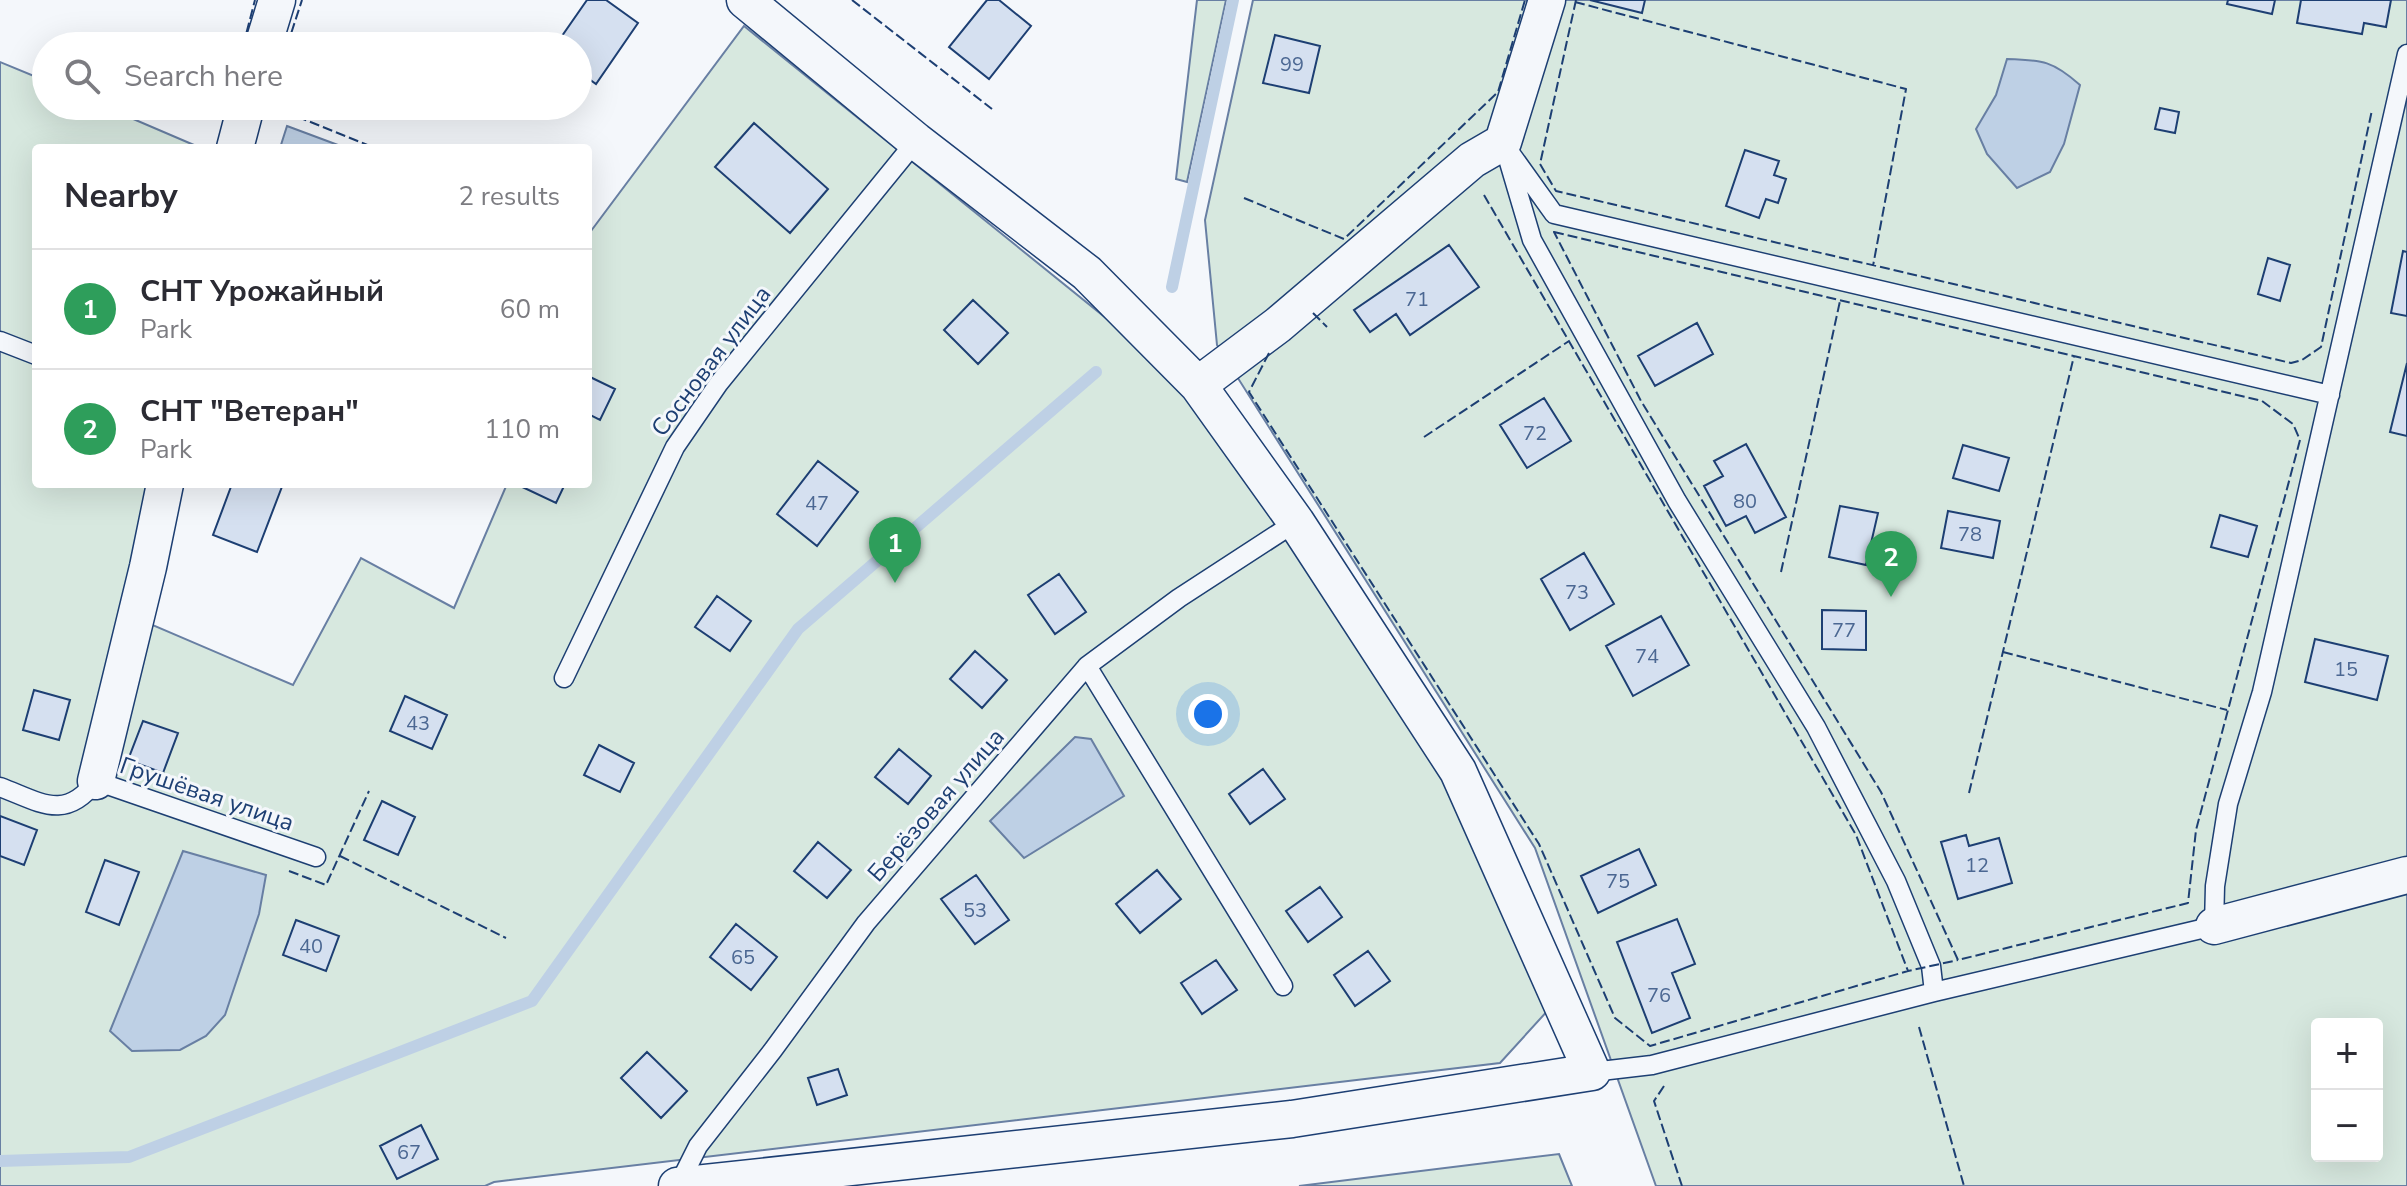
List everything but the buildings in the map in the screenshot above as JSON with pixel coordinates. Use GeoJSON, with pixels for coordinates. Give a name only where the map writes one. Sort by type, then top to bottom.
{"type":"FeatureCollection","features":[{"type":"Feature","properties":{"kind":"street"},"geometry":{"type":"LineString","coordinates":[[267,32],[277,0]]}},
{"type":"Feature","properties":{"kind":"street"},"geometry":{"type":"LineString","coordinates":[[678,1186],[1292,1119],[1592,1072],[1458,771],[1296,522],[1198,385],[1087,273],[916,141],[745,0]]}},
{"type":"Feature","properties":{"kind":"street"},"geometry":{"type":"LineString","coordinates":[[1198,385],[1278,325],[1472,160],[1503,142],[1547,0]]}},
{"type":"Feature","properties":{"kind":"street"},"geometry":{"type":"LineString","coordinates":[[236,144],[242,120]]}},
{"type":"Feature","properties":{"kind":"street"},"geometry":{"type":"LineString","coordinates":[[96,781],[164,488]]}},
{"type":"Feature","properties":{"kind":"street"},"geometry":{"type":"LineString","coordinates":[[2214,926],[2407,875]]}},
{"type":"Feature","properties":{"kind":"lane"},"geometry":{"type":"LineString","coordinates":[[1592,1072],[1652,1065],[1934,992],[2214,926],[2215,886],[2228,804],[2262,692],[2407,54]]}},
{"type":"Feature","properties":{"kind":"lane","name":"Сосновая улица"},"geometry":{"type":"LineString","coordinates":[[564,678],[675,447],[719,383],[916,141]]}},
{"type":"Feature","properties":{"kind":"lane"},"geometry":{"type":"LineString","coordinates":[[1503,142],[1554,214],[2330,395]]}},
{"type":"Feature","properties":{"kind":"lane"},"geometry":{"type":"LineString","coordinates":[[1503,142],[1532,240],[1677,501],[1816,727],[1896,881],[1931,966],[1934,992]]}},
{"type":"Feature","properties":{"kind":"lane"},"geometry":{"type":"LineString","coordinates":[[0,341],[32,353]]}},
{"type":"Feature","properties":{"kind":"lane","name":"Берёзовая улица"},"geometry":{"type":"LineString","coordinates":[[678,1186],[698,1146],[866,923],[1087,666],[1179,598],[1296,522]]}},
{"type":"Feature","properties":{"kind":"lane"},"geometry":{"type":"LineString","coordinates":[[1087,666],[1283,986]]}},
{"type":"Feature","properties":{"kind":"lane","name":"Грушёвая улица"},"geometry":{"type":"LineString","coordinates":[[0,787],[52,807],[83,799],[96,781],[316,857]]}},
{"type":"Feature","properties":{"kind":"shaded area"},"geometry":{"type":"Polygon","coordinates":[[[1197,0],[1226,0],[1187,182],[1176,179],[1197,0]]]}},
{"type":"Feature","properties":{"kind":"shaded area"},"geometry":{"type":"Polygon","coordinates":[[[1253,0],[2407,0],[2407,1186],[1656,1186],[1535,848],[1217,345],[1205,220],[1253,0]]]}},
{"type":"Feature","properties":{"kind":"shaded area"},"geometry":{"type":"Polygon","coordinates":[[[744,26],[1179,377],[1448,775],[1550,1008],[1500,1063],[494,1182],[485,1186],[0,1186],[0,62],[32,75],[32,120],[136,120],[192,144],[32,144],[32,488],[180,488],[150,624],[293,685],[361,558],[454,608],[505,488],[592,488],[592,230],[744,26]]]}},
{"type":"Feature","properties":{"kind":"shaded area"},"geometry":{"type":"Polygon","coordinates":[[[1559,1154],[1572,1186],[1299,1186],[1559,1154]]]}},
{"type":"Feature","properties":{"kind":"water"},"geometry":{"type":"Polygon","coordinates":[[[2007,59],[2047,63],[2080,85],[2064,144],[2050,172],[2017,188],[1987,154],[1976,129],[1996,95],[2007,59]]]}},
{"type":"Feature","properties":{"kind":"water"},"geometry":{"type":"Polygon","coordinates":[[[287,126],[335,144],[281,144],[287,126]]]}},
{"type":"Feature","properties":{"kind":"water"},"geometry":{"type":"Polygon","coordinates":[[[1075,737],[1091,739],[1124,796],[1024,858],[990,821],[1075,737]]]}},
{"type":"Feature","properties":{"kind":"water"},"geometry":{"type":"Polygon","coordinates":[[[183,851],[266,875],[259,914],[225,1015],[206,1036],[180,1050],[132,1051],[110,1031],[183,851]]]}},
{"type":"Feature","properties":{"kind":"waterway"},"geometry":{"type":"LineString","coordinates":[[1172,287],[1233,0]]}},
{"type":"Feature","properties":{"kind":"waterway"},"geometry":{"type":"LineString","coordinates":[[0,1161],[129,1157],[532,1001],[798,629],[1096,372]]}},
{"type":"Feature","properties":{"kind":"fence"},"geometry":{"type":"LineString","coordinates":[[247,32],[255,0]]}},
{"type":"Feature","properties":{"kind":"fence"},"geometry":{"type":"LineString","coordinates":[[292,32],[302,0]]}},
{"type":"Feature","properties":{"kind":"fence"},"geometry":{"type":"LineString","coordinates":[[852,0],[992,109]]}},
{"type":"Feature","properties":{"kind":"fence"},"geometry":{"type":"LineString","coordinates":[[1244,198],[1344,239],[1498,92],[1525,0]]}},
{"type":"Feature","properties":{"kind":"fence"},"geometry":{"type":"LineString","coordinates":[[1576,0],[1540,164],[1556,191],[2291,363],[2302,360],[2321,347],[2372,110]]}},
{"type":"Feature","properties":{"kind":"fence"},"geometry":{"type":"LineString","coordinates":[[1575,2],[1906,89],[1873,266]]}},
{"type":"Feature","properties":{"kind":"fence"},"geometry":{"type":"LineString","coordinates":[[306,120],[365,144]]}},
{"type":"Feature","properties":{"kind":"fence"},"geometry":{"type":"LineString","coordinates":[[1484,195],[1856,835],[1908,971]]}},
{"type":"Feature","properties":{"kind":"fence"},"geometry":{"type":"LineString","coordinates":[[1554,232],[2262,401],[2293,424],[2300,440],[2196,830],[2188,903],[1958,960],[1881,792],[1641,401],[1554,232]]}},
{"type":"Feature","properties":{"kind":"fence"},"geometry":{"type":"LineString","coordinates":[[1781,572],[1840,301]]}},
{"type":"Feature","properties":{"kind":"fence"},"geometry":{"type":"LineString","coordinates":[[1313,313],[1327,327]]}},
{"type":"Feature","properties":{"kind":"fence"},"geometry":{"type":"LineString","coordinates":[[1424,437],[1569,341]]}},
{"type":"Feature","properties":{"kind":"fence"},"geometry":{"type":"LineString","coordinates":[[1269,353],[1249,392],[1539,844],[1615,1018],[1650,1046],[1908,971],[1958,960]]}},
{"type":"Feature","properties":{"kind":"fence"},"geometry":{"type":"LineString","coordinates":[[1969,793],[2074,356]]}},
{"type":"Feature","properties":{"kind":"fence"},"geometry":{"type":"LineString","coordinates":[[2003,652],[2227,710]]}},
{"type":"Feature","properties":{"kind":"fence"},"geometry":{"type":"LineString","coordinates":[[289,871],[326,885],[369,791]]}},
{"type":"Feature","properties":{"kind":"fence"},"geometry":{"type":"LineString","coordinates":[[340,856],[506,938]]}},
{"type":"Feature","properties":{"kind":"fence"},"geometry":{"type":"LineString","coordinates":[[1919,1027],[1964,1186]]}},
{"type":"Feature","properties":{"kind":"fence"},"geometry":{"type":"LineString","coordinates":[[1664,1086],[1654,1101],[1682,1186]]}},
{"type":"Feature","properties":{"kind":"place","name":"СНТ Урожайный"},"geometry":{"type":"Point","coordinates":[895,583]}},
{"type":"Feature","properties":{"kind":"place","name":"СНТ \"Ветеран\""},"geometry":{"type":"Point","coordinates":[1891,597]}}]}
